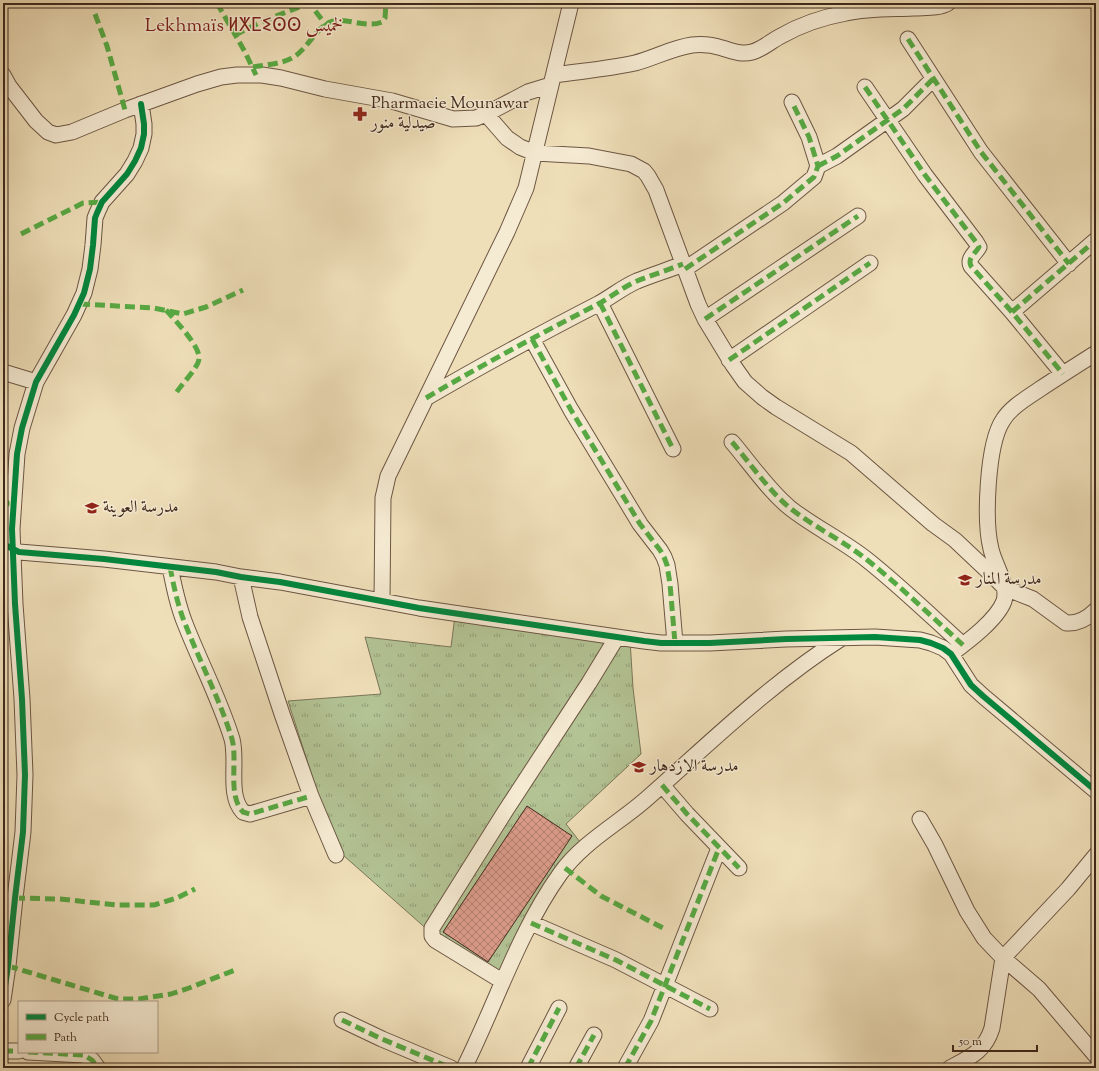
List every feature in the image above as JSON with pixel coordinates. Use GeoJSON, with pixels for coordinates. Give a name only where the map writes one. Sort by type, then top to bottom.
{"type":"FeatureCollection","features":[{"type":"Feature","properties":{"kind":"street"},"geometry":{"type":"LineString","coordinates":[[382,601],[382,498],[388,476],[507,232],[526,188],[571,3]]}},
{"type":"Feature","properties":{"kind":"street"},"geometry":{"type":"LineString","coordinates":[[3,75],[27,111],[48,132],[56,135],[72,132],[141,104],[197,84],[221,77],[237,75],[256,75],[281,78],[325,89],[392,101],[452,119],[476,118],[552,80],[634,63],[649,59],[673,49],[704,44],[742,53],[751,52],[760,49],[781,35],[797,28],[812,22],[846,13],[882,9],[938,6],[948,3]]}},
{"type":"Feature","properties":{"kind":"street"},"geometry":{"type":"LineString","coordinates":[[908,39],[981,152],[1069,264]]}},
{"type":"Feature","properties":{"kind":"street"},"geometry":{"type":"LineString","coordinates":[[818,166],[837,156],[903,109],[933,79]]}},
{"type":"Feature","properties":{"kind":"street"},"geometry":{"type":"LineString","coordinates":[[865,87],[925,175],[979,247],[969,260],[971,266],[1012,312],[1063,374]]}},
{"type":"Feature","properties":{"kind":"street"},"geometry":{"type":"LineString","coordinates":[[426,398],[463,376],[600,303],[629,285],[684,266],[783,203],[810,181],[816,174],[818,166],[809,137],[792,102]]}},
{"type":"Feature","properties":{"kind":"street"},"geometry":{"type":"LineString","coordinates":[[3,1000],[23,832],[25,775],[22,699],[15,604],[8,547],[12,529],[13,490],[17,454],[22,428],[36,382],[74,315],[84,293],[90,269],[95,218],[97,212],[102,202],[131,167],[141,148],[144,134],[144,124],[141,104]]}},
{"type":"Feature","properties":{"kind":"street"},"geometry":{"type":"LineString","coordinates":[[486,114],[512,142],[535,153],[601,158],[631,164],[644,171],[656,190],[705,319],[729,360],[745,382],[762,397],[851,453],[934,524],[955,540],[1005,588],[1033,599],[1066,622],[1072,623],[1083,620],[1096,610]]}},
{"type":"Feature","properties":{"kind":"street"},"geometry":{"type":"LineString","coordinates":[[705,319],[858,216]]}},
{"type":"Feature","properties":{"kind":"street"},"geometry":{"type":"LineString","coordinates":[[1012,312],[1096,240]]}},
{"type":"Feature","properties":{"kind":"street"},"geometry":{"type":"LineString","coordinates":[[729,360],[870,263]]}},
{"type":"Feature","properties":{"kind":"street"},"geometry":{"type":"LineString","coordinates":[[600,303],[673,449]]}},
{"type":"Feature","properties":{"kind":"street"},"geometry":{"type":"LineString","coordinates":[[532,339],[571,410],[640,524],[664,557],[670,584],[674,643]]}},
{"type":"Feature","properties":{"kind":"street"},"geometry":{"type":"LineString","coordinates":[[951,654],[979,631],[1000,608],[1005,595],[1005,588],[994,560],[988,529],[989,471],[996,434],[1002,421],[1010,411],[1096,353]]}},
{"type":"Feature","properties":{"kind":"street"},"geometry":{"type":"LineString","coordinates":[[3,372],[36,382]]}},
{"type":"Feature","properties":{"kind":"street"},"geometry":{"type":"LineString","coordinates":[[732,442],[789,507],[816,527],[864,557],[963,645]]}},
{"type":"Feature","properties":{"kind":"street"},"geometry":{"type":"LineString","coordinates":[[8,547],[31,554],[104,559],[216,572],[525,625],[662,643],[710,643],[875,637],[920,640],[938,646],[951,654],[964,675],[977,690],[1095,792]]}},
{"type":"Feature","properties":{"kind":"street"},"geometry":{"type":"LineString","coordinates":[[170,567],[178,604],[185,626],[212,686],[232,739],[234,750],[235,796],[238,807],[243,812],[250,814],[311,796]]}},
{"type":"Feature","properties":{"kind":"street"},"geometry":{"type":"LineString","coordinates":[[241,577],[250,617],[260,650],[311,796],[336,855]]}},
{"type":"Feature","properties":{"kind":"street"},"geometry":{"type":"LineString","coordinates":[[502,981],[435,940],[432,936],[432,928],[506,810],[589,683],[616,638]]}},
{"type":"Feature","properties":{"kind":"street"},"geometry":{"type":"LineString","coordinates":[[464,1068],[479,1037],[502,981],[531,923],[561,873],[581,850],[662,784],[768,691],[793,671],[842,638]]}},
{"type":"Feature","properties":{"kind":"street"},"geometry":{"type":"LineString","coordinates":[[662,784],[738,868]]}},
{"type":"Feature","properties":{"kind":"street"},"geometry":{"type":"LineString","coordinates":[[920,819],[935,845],[967,911],[991,947],[1039,989],[1096,1056]]}},
{"type":"Feature","properties":{"kind":"street"},"geometry":{"type":"LineString","coordinates":[[625,1068],[651,1021],[666,986],[719,848]]}},
{"type":"Feature","properties":{"kind":"street"},"geometry":{"type":"LineString","coordinates":[[950,1068],[976,1053],[989,1039],[1003,958],[1068,889],[1096,855]]}},
{"type":"Feature","properties":{"kind":"street"},"geometry":{"type":"LineString","coordinates":[[531,923],[616,960],[710,1009]]}},
{"type":"Feature","properties":{"kind":"street"},"geometry":{"type":"LineString","coordinates":[[528,1068],[559,1008]]}},
{"type":"Feature","properties":{"kind":"street"},"geometry":{"type":"LineString","coordinates":[[342,1020],[451,1068]]}},
{"type":"Feature","properties":{"kind":"street"},"geometry":{"type":"LineString","coordinates":[[576,1068],[594,1035]]}},
{"type":"Feature","properties":{"kind":"street"},"geometry":{"type":"LineString","coordinates":[[3,1051],[18,1052]]}},
{"type":"Feature","properties":{"kind":"street"},"geometry":{"type":"LineString","coordinates":[[47,1053],[84,1055],[92,1060],[98,1068]]}},
{"type":"Feature","properties":{"kind":"green space"},"geometry":{"type":"Polygon","coordinates":[[[455,616],[630,640],[633,688],[641,754],[566,824],[580,842],[500,982],[429,931],[335,848],[288,701],[381,694],[365,637],[451,647],[455,616]]]}},
{"type":"Feature","properties":{"kind":"building"},"geometry":{"type":"Polygon","coordinates":[[[527,806],[572,836],[488,962],[443,932],[527,806]]]}},
{"type":"Feature","properties":{"kind":"marked path"},"geometry":{"type":"LineString","coordinates":[[217,3],[245,52],[256,75]]}},
{"type":"Feature","properties":{"kind":"marked path"},"geometry":{"type":"LineString","coordinates":[[253,67],[278,63],[292,58],[302,50],[319,30],[330,22],[342,20],[369,24],[382,22],[385,18],[386,3]]}},
{"type":"Feature","properties":{"kind":"marked path"},"geometry":{"type":"LineString","coordinates":[[235,35],[263,21],[307,4],[311,5],[326,25]]}},
{"type":"Feature","properties":{"kind":"marked path"},"geometry":{"type":"LineString","coordinates":[[95,14],[107,46],[125,110]]}},
{"type":"Feature","properties":{"kind":"marked path"},"geometry":{"type":"LineString","coordinates":[[908,39],[981,152],[1069,264]]}},
{"type":"Feature","properties":{"kind":"marked path"},"geometry":{"type":"LineString","coordinates":[[818,166],[837,156],[903,109],[933,79]]}},
{"type":"Feature","properties":{"kind":"marked path"},"geometry":{"type":"LineString","coordinates":[[865,87],[925,175],[979,247],[970,260],[971,266],[1012,312],[1063,374]]}},
{"type":"Feature","properties":{"kind":"marked path"},"geometry":{"type":"LineString","coordinates":[[685,269],[783,203],[814,177],[818,166],[809,137],[792,102]]}},
{"type":"Feature","properties":{"kind":"marked path"},"geometry":{"type":"LineString","coordinates":[[21,234],[83,203],[102,202]]}},
{"type":"Feature","properties":{"kind":"marked path"},"geometry":{"type":"LineString","coordinates":[[705,319],[858,216]]}},
{"type":"Feature","properties":{"kind":"marked path"},"geometry":{"type":"LineString","coordinates":[[1012,312],[1096,240]]}},
{"type":"Feature","properties":{"kind":"marked path"},"geometry":{"type":"LineString","coordinates":[[729,360],[870,263]]}},
{"type":"Feature","properties":{"kind":"marked path"},"geometry":{"type":"LineString","coordinates":[[426,398],[511,350],[598,304],[632,283],[683,264]]}},
{"type":"Feature","properties":{"kind":"marked path"},"geometry":{"type":"LineString","coordinates":[[80,304],[154,308],[183,314],[206,307],[243,290]]}},
{"type":"Feature","properties":{"kind":"marked path"},"geometry":{"type":"LineString","coordinates":[[600,303],[673,449]]}},
{"type":"Feature","properties":{"kind":"marked path"},"geometry":{"type":"LineString","coordinates":[[166,310],[192,341],[199,359],[196,367],[176,393]]}},
{"type":"Feature","properties":{"kind":"marked path"},"geometry":{"type":"LineString","coordinates":[[532,339],[571,410],[640,524],[664,557],[670,584],[675,643]]}},
{"type":"Feature","properties":{"kind":"marked path"},"geometry":{"type":"LineString","coordinates":[[732,442],[782,501],[790,508],[866,559],[903,590],[963,645]]}},
{"type":"Feature","properties":{"kind":"marked path"},"geometry":{"type":"LineString","coordinates":[[3,498],[13,509]]}},
{"type":"Feature","properties":{"kind":"marked path"},"geometry":{"type":"LineString","coordinates":[[170,567],[176,597],[183,619],[222,710],[232,739],[234,748],[234,787],[238,805],[243,812],[250,814],[311,796]]}},
{"type":"Feature","properties":{"kind":"marked path"},"geometry":{"type":"LineString","coordinates":[[662,785],[687,814],[739,868]]}},
{"type":"Feature","properties":{"kind":"marked path"},"geometry":{"type":"LineString","coordinates":[[625,1068],[651,1021],[719,848]]}},
{"type":"Feature","properties":{"kind":"marked path"},"geometry":{"type":"LineString","coordinates":[[565,868],[601,896],[665,929]]}},
{"type":"Feature","properties":{"kind":"marked path"},"geometry":{"type":"LineString","coordinates":[[15,898],[60,899],[116,905],[154,905],[177,898],[195,889]]}},
{"type":"Feature","properties":{"kind":"marked path"},"geometry":{"type":"LineString","coordinates":[[531,923],[616,960],[710,1009]]}},
{"type":"Feature","properties":{"kind":"marked path"},"geometry":{"type":"LineString","coordinates":[[8,966],[118,999],[139,999],[171,994],[235,970]]}},
{"type":"Feature","properties":{"kind":"marked path"},"geometry":{"type":"LineString","coordinates":[[528,1068],[559,1008]]}},
{"type":"Feature","properties":{"kind":"marked path"},"geometry":{"type":"LineString","coordinates":[[342,1020],[382,1039],[451,1068]]}},
{"type":"Feature","properties":{"kind":"marked path"},"geometry":{"type":"LineString","coordinates":[[576,1068],[594,1035]]}},
{"type":"Feature","properties":{"kind":"marked path"},"geometry":{"type":"LineString","coordinates":[[3,1051],[18,1051]]}},
{"type":"Feature","properties":{"kind":"marked path"},"geometry":{"type":"LineString","coordinates":[[47,1053],[84,1055],[92,1060],[98,1068]]}},
{"type":"Feature","properties":{"kind":"cycle path"},"geometry":{"type":"LineString","coordinates":[[3,1000],[23,832],[25,775],[12,529],[17,454],[22,428],[36,382],[74,315],[84,293],[90,269],[95,218],[97,213],[102,202],[127,174],[141,148],[144,134],[141,104]]}},
{"type":"Feature","properties":{"kind":"cycle path"},"geometry":{"type":"LineString","coordinates":[[3,544],[19,552],[104,559],[216,572],[280,582],[419,608],[661,643],[710,643],[786,639],[875,637],[920,640],[943,648],[951,654],[971,685],[1096,791]]}},
{"type":"Feature","properties":{"kind":"place","name":"Pharmacie Mounawar صيدلية منور"},"geometry":{"type":"Point","coordinates":[360,114]}},
{"type":"Feature","properties":{"kind":"place","name":"مدرسة العوينة"},"geometry":{"type":"Point","coordinates":[92,508]}},
{"type":"Feature","properties":{"kind":"place","name":"مدرسة المنار"},"geometry":{"type":"Point","coordinates":[965,580]}},
{"type":"Feature","properties":{"kind":"place","name":"مدرسة الازدهار"},"geometry":{"type":"Point","coordinates":[639,767]}},
{"type":"Feature","properties":{"kind":"district","name":"Lekhmaïs ⵍⵅⵎⵉⵙⵙ لخميس"},"geometry":{"type":"Point","coordinates":[244,26]}}]}
